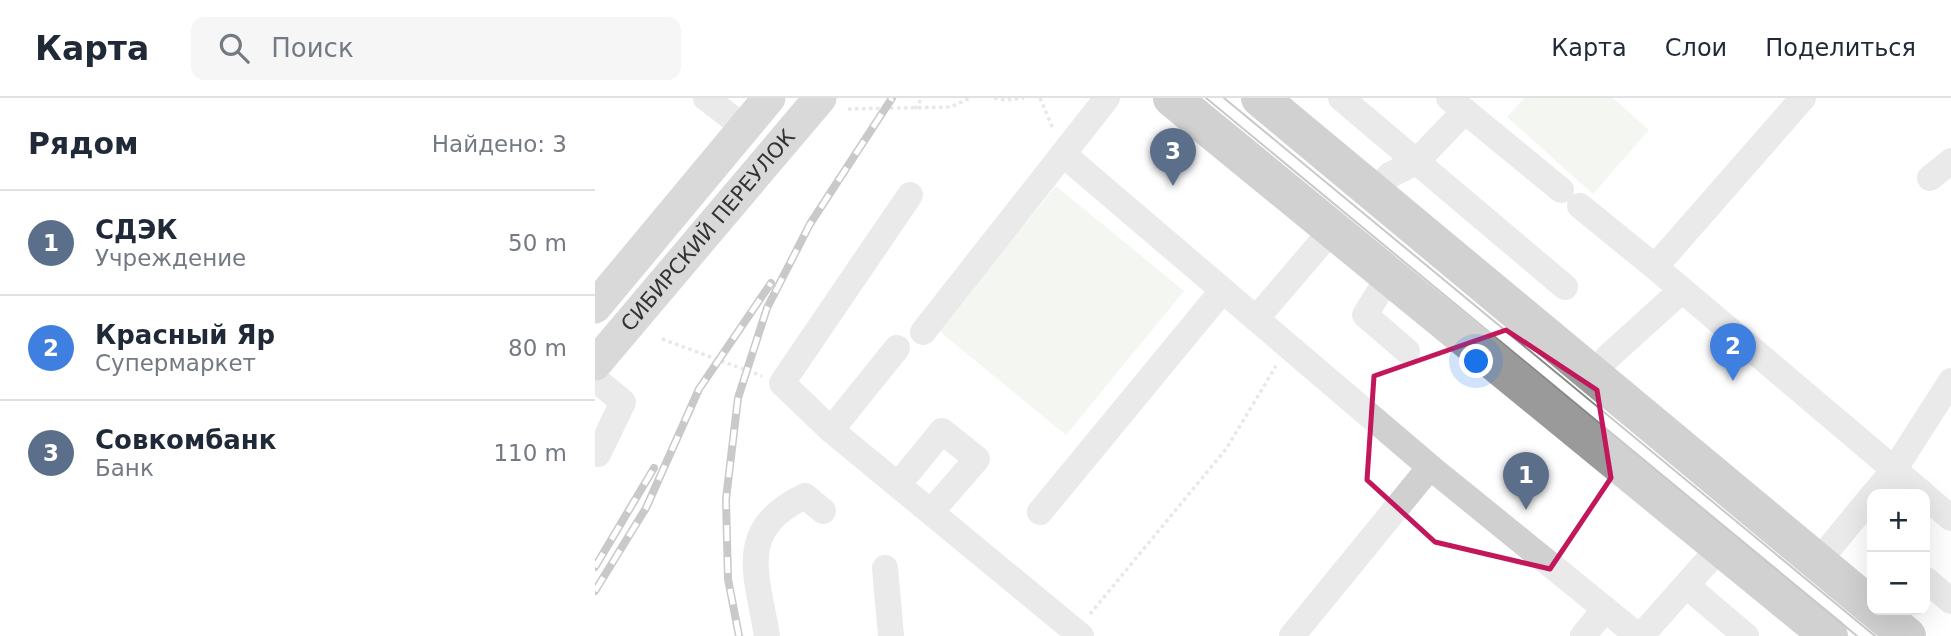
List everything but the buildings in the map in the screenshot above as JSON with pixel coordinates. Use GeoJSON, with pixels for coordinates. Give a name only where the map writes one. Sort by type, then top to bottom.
{"type":"FeatureCollection","features":[{"type":"Feature","properties":{"kind":"highway"},"geometry":{"type":"LineString","coordinates":[[1172,98],[1829,636]]}},
{"type":"Feature","properties":{"kind":"highway"},"geometry":{"type":"LineString","coordinates":[[1260,98],[1867,602]]}},
{"type":"Feature","properties":{"kind":"highway"},"geometry":{"type":"LineString","coordinates":[[1882,615],[1907,636]]}},
{"type":"Feature","properties":{"kind":"main road","name":"СИБИРСКИЙ ПЕРЕУЛОК"},"geometry":{"type":"LineString","coordinates":[[595,307],[769,98]]}},
{"type":"Feature","properties":{"kind":"main road","name":"СИБИРСКИЙ ПЕРЕУЛОК"},"geometry":{"type":"LineString","coordinates":[[595,365],[834,104]]}},
{"type":"Feature","properties":{"kind":"lane"},"geometry":{"type":"LineString","coordinates":[[706,98],[745,128]]}},
{"type":"Feature","properties":{"kind":"lane"},"geometry":{"type":"LineString","coordinates":[[923,332],[1107,98]]}},
{"type":"Feature","properties":{"kind":"lane"},"geometry":{"type":"LineString","coordinates":[[1341,98],[1565,287]]}},
{"type":"Feature","properties":{"kind":"lane"},"geometry":{"type":"LineString","coordinates":[[1655,267],[1803,98]]}},
{"type":"Feature","properties":{"kind":"lane"},"geometry":{"type":"LineString","coordinates":[[1374,193],[1390,175],[1416,162],[1457,104],[1655,267],[1917,489]]}},
{"type":"Feature","properties":{"kind":"lane"},"geometry":{"type":"LineString","coordinates":[[1063,154],[1430,467],[1639,636],[1721,546]]}},
{"type":"Feature","properties":{"kind":"lane"},"geometry":{"type":"LineString","coordinates":[[1930,178],[1951,161]]}},
{"type":"Feature","properties":{"kind":"lane"},"geometry":{"type":"LineString","coordinates":[[910,195],[782,383],[831,430],[1079,634]]}},
{"type":"Feature","properties":{"kind":"lane"},"geometry":{"type":"LineString","coordinates":[[1256,319],[1332,230]]}},
{"type":"Feature","properties":{"kind":"lane"},"geometry":{"type":"LineString","coordinates":[[1389,276],[1365,315],[1407,351]]}},
{"type":"Feature","properties":{"kind":"lane"},"geometry":{"type":"LineString","coordinates":[[1594,373],[1682,290]]}},
{"type":"Feature","properties":{"kind":"lane"},"geometry":{"type":"LineString","coordinates":[[1040,512],[1222,291]]}},
{"type":"Feature","properties":{"kind":"lane"},"geometry":{"type":"LineString","coordinates":[[831,430],[897,348]]}},
{"type":"Feature","properties":{"kind":"lane"},"geometry":{"type":"LineString","coordinates":[[595,379],[623,402],[598,454]]}},
{"type":"Feature","properties":{"kind":"lane"},"geometry":{"type":"LineString","coordinates":[[1878,489],[1894,470],[1951,381]]}},
{"type":"Feature","properties":{"kind":"lane"},"geometry":{"type":"LineString","coordinates":[[898,485],[942,431],[977,459],[931,512]]}},
{"type":"Feature","properties":{"kind":"lane"},"geometry":{"type":"LineString","coordinates":[[1292,636],[1430,467]]}},
{"type":"Feature","properties":{"kind":"lane"},"geometry":{"type":"LineString","coordinates":[[767,636],[754,558],[761,532],[769,519],[787,505],[805,496],[823,511]]}},
{"type":"Feature","properties":{"kind":"lane"},"geometry":{"type":"LineString","coordinates":[[1930,500],[1951,518]]}},
{"type":"Feature","properties":{"kind":"lane"},"geometry":{"type":"LineString","coordinates":[[1818,562],[1863,528]]}},
{"type":"Feature","properties":{"kind":"lane"},"geometry":{"type":"LineString","coordinates":[[885,568],[891,636]]}},
{"type":"Feature","properties":{"kind":"lane"},"geometry":{"type":"LineString","coordinates":[[1930,583],[1951,601]]}},
{"type":"Feature","properties":{"kind":"lane"},"geometry":{"type":"LineString","coordinates":[[1687,586],[1746,636]]}},
{"type":"Feature","properties":{"kind":"lane"},"geometry":{"type":"LineString","coordinates":[[1583,636],[1605,609]]}},
{"type":"Feature","properties":{"kind":"path"},"geometry":{"type":"LineString","coordinates":[[915,109],[922,98]]}},
{"type":"Feature","properties":{"kind":"path"},"geometry":{"type":"LineString","coordinates":[[834,104],[915,109],[951,107],[970,98]]}},
{"type":"Feature","properties":{"kind":"path"},"geometry":{"type":"LineString","coordinates":[[994,98],[1024,98]]}},
{"type":"Feature","properties":{"kind":"path"},"geometry":{"type":"LineString","coordinates":[[1040,98],[1063,154]]}},
{"type":"Feature","properties":{"kind":"path"},"geometry":{"type":"LineString","coordinates":[[662,339],[782,383]]}},
{"type":"Feature","properties":{"kind":"path"},"geometry":{"type":"LineString","coordinates":[[1079,634],[1226,449],[1288,346]]}},
{"type":"Feature","properties":{"kind":"highlighted area"},"geometry":{"type":"Polygon","coordinates":[[[1506,330],[1597,390],[1611,478],[1550,569],[1435,542],[1367,480],[1374,376],[1506,330]]]}},
{"type":"Feature","properties":{"kind":"shaded area"},"geometry":{"type":"Polygon","coordinates":[[[1524,98],[1613,98],[1649,130],[1593,194],[1507,117],[1524,98]]]}},
{"type":"Feature","properties":{"kind":"shaded area"},"geometry":{"type":"Polygon","coordinates":[[[1056,186],[1184,291],[1066,435],[938,330],[1056,186]]]}},
{"type":"Feature","properties":{"kind":"tram line"},"geometry":{"type":"LineString","coordinates":[[1206,98],[1857,636]]}},
{"type":"Feature","properties":{"kind":"tram line"},"geometry":{"type":"LineString","coordinates":[[1224,98],[1875,636]]}},
{"type":"Feature","properties":{"kind":"railway"},"geometry":{"type":"LineString","coordinates":[[739,636],[728,579],[726,499],[738,398],[767,308],[810,224],[892,98]]}},
{"type":"Feature","properties":{"kind":"railway"},"geometry":{"type":"LineString","coordinates":[[595,591],[646,508],[699,389],[771,283]]}},
{"type":"Feature","properties":{"kind":"railway"},"geometry":{"type":"LineString","coordinates":[[595,567],[654,468]]}},
{"type":"Feature","properties":{"kind":"place","name":"Совкомбанк"},"geometry":{"type":"Point","coordinates":[1173,186]}},
{"type":"Feature","properties":{"kind":"place","name":"Красный Яр"},"geometry":{"type":"Point","coordinates":[1733,381]}},
{"type":"Feature","properties":{"kind":"place","name":"СДЭК"},"geometry":{"type":"Point","coordinates":[1526,510]}}]}
